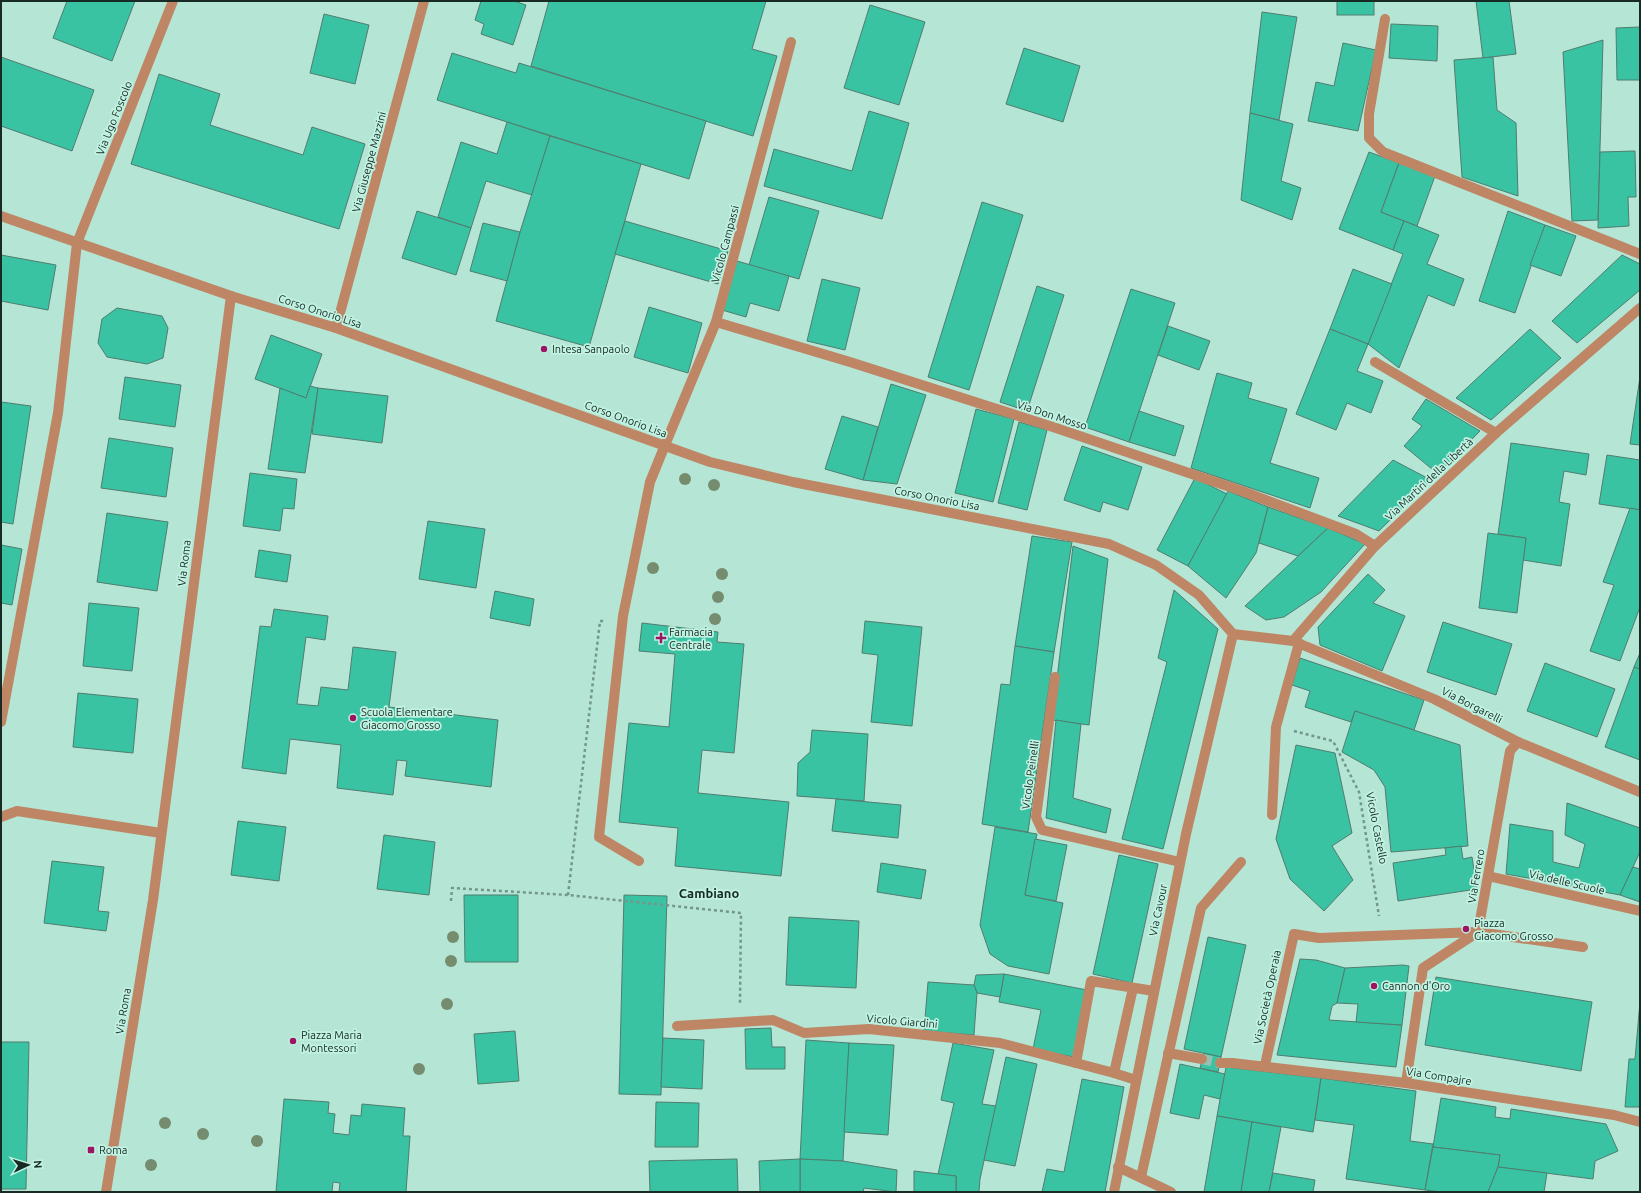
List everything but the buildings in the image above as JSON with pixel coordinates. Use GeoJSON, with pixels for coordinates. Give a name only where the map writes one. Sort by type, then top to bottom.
{"type":"FeatureCollection","features":[{"type":"Feature","properties":{"kind":"street","name":"Via Ugo Foscolo"},"geometry":{"type":"LineString","coordinates":[[1,722],[58,413],[77,243],[173,1]]}},
{"type":"Feature","properties":{"kind":"street","name":"Via Giuseppe Mazzini"},"geometry":{"type":"LineString","coordinates":[[336,328],[424,1]]}},
{"type":"Feature","properties":{"kind":"street"},"geometry":{"type":"LineString","coordinates":[[1385,19],[1369,122],[1369,138],[1383,152],[1640,254]]}},
{"type":"Feature","properties":{"kind":"street","name":"Vicolo Campassi"},"geometry":{"type":"LineString","coordinates":[[639,862],[599,837],[622,623],[650,482],[716,322],[791,42]]}},
{"type":"Feature","properties":{"kind":"street","name":"Corso Onorio Lisa"},"geometry":{"type":"LineString","coordinates":[[1,216],[231,296],[336,328],[710,462],[794,482],[1109,544],[1156,565],[1199,595],[1233,634]]}},
{"type":"Feature","properties":{"kind":"street","name":"Via Roma"},"geometry":{"type":"LineString","coordinates":[[106,1192],[153,900],[231,296]]}},
{"type":"Feature","properties":{"kind":"street","name":"Via Martiri della Libertà"},"geometry":{"type":"LineString","coordinates":[[1296,642],[1375,546],[1496,433],[1640,308]]}},
{"type":"Feature","properties":{"kind":"street","name":"Via Don Mosso"},"geometry":{"type":"LineString","coordinates":[[716,322],[850,362],[1049,426],[1227,486],[1356,534],[1375,546]]}},
{"type":"Feature","properties":{"kind":"street"},"geometry":{"type":"LineString","coordinates":[[1375,362],[1496,433]]}},
{"type":"Feature","properties":{"kind":"street"},"geometry":{"type":"LineString","coordinates":[[1233,634],[1296,642],[1276,727],[1272,815]]}},
{"type":"Feature","properties":{"kind":"street","name":"Via Cavour"},"geometry":{"type":"LineString","coordinates":[[1114,1192],[1180,862],[1233,634]]}},
{"type":"Feature","properties":{"kind":"street","name":"Via Borgarelli"},"geometry":{"type":"LineString","coordinates":[[1296,642],[1434,699],[1518,742],[1640,792]]}},
{"type":"Feature","properties":{"kind":"street","name":"Vicolo Peinelli"},"geometry":{"type":"LineString","coordinates":[[1055,677],[1036,817],[1042,830],[1180,862]]}},
{"type":"Feature","properties":{"kind":"street","name":"Via Ferrero"},"geometry":{"type":"LineString","coordinates":[[1478,932],[1510,752],[1518,742]]}},
{"type":"Feature","properties":{"kind":"street"},"geometry":{"type":"LineString","coordinates":[[1,817],[17,811],[161,833]]}},
{"type":"Feature","properties":{"kind":"street"},"geometry":{"type":"LineString","coordinates":[[1140,1177],[1201,908],[1241,862]]}},
{"type":"Feature","properties":{"kind":"street","name":"Via delle Scuole"},"geometry":{"type":"LineString","coordinates":[[1488,876],[1640,911]]}},
{"type":"Feature","properties":{"kind":"street"},"geometry":{"type":"LineString","coordinates":[[1382,936],[1478,932],[1583,947]]}},
{"type":"Feature","properties":{"kind":"street"},"geometry":{"type":"LineString","coordinates":[[1406,1083],[1422,968],[1478,932]]}},
{"type":"Feature","properties":{"kind":"street","name":"Via Società Operaia"},"geometry":{"type":"LineString","coordinates":[[1265,1065],[1294,934],[1319,938],[1382,936]]}},
{"type":"Feature","properties":{"kind":"street"},"geometry":{"type":"LineString","coordinates":[[1076,1063],[1091,981],[1154,990]]}},
{"type":"Feature","properties":{"kind":"street"},"geometry":{"type":"LineString","coordinates":[[1114,1072],[1133,988]]}},
{"type":"Feature","properties":{"kind":"street","name":"Vicolo Giardini"},"geometry":{"type":"LineString","coordinates":[[677,1026],[773,1020],[804,1033],[869,1029],[1000,1043],[1114,1072],[1136,1080]]}},
{"type":"Feature","properties":{"kind":"street"},"geometry":{"type":"LineString","coordinates":[[1168,1053],[1202,1059]]}},
{"type":"Feature","properties":{"kind":"street","name":"Via Compajre"},"geometry":{"type":"LineString","coordinates":[[1220,1062],[1265,1065],[1406,1083],[1614,1115],[1640,1122]]}},
{"type":"Feature","properties":{"kind":"street"},"geometry":{"type":"LineString","coordinates":[[1118,1167],[1171,1192]]}},
{"type":"Feature","properties":{"kind":"path"},"geometry":{"type":"LineString","coordinates":[[568,895],[600,621],[622,623]]}},
{"type":"Feature","properties":{"kind":"path","name":"Vicolo Castello"},"geometry":{"type":"LineString","coordinates":[[1276,727],[1333,741],[1359,792],[1374,875],[1382,936]]}},
{"type":"Feature","properties":{"kind":"path"},"geometry":{"type":"LineString","coordinates":[[451,901],[452,888],[568,895],[741,913],[740,1022]]}},
{"type":"Feature","properties":{"kind":"tunnel"},"geometry":{"type":"LineString","coordinates":[[1202,1059],[1220,1063]]}},
{"type":"Feature","properties":{"kind":"place","name":"Intesa Sanpaolo"},"geometry":{"type":"Point","coordinates":[544,349]}},
{"type":"Feature","properties":{"kind":"place","name":"Farmacia Centrale"},"geometry":{"type":"Point","coordinates":[661,638]}},
{"type":"Feature","properties":{"kind":"place","name":"Scuola Elementare Giacomo Grosso"},"geometry":{"type":"Point","coordinates":[353,718]}},
{"type":"Feature","properties":{"kind":"place","name":"Piazza Giacomo Grosso"},"geometry":{"type":"Point","coordinates":[1466,929]}},
{"type":"Feature","properties":{"kind":"place","name":"Cannon d'Oro"},"geometry":{"type":"Point","coordinates":[1374,986]}},
{"type":"Feature","properties":{"kind":"place","name":"Piazza Maria Montessori"},"geometry":{"type":"Point","coordinates":[293,1041]}},
{"type":"Feature","properties":{"kind":"place","name":"Roma"},"geometry":{"type":"Point","coordinates":[91,1150]}},
{"type":"Feature","properties":{"kind":"district","name":"Cambiano"},"geometry":{"type":"Point","coordinates":[709,893]}}]}
